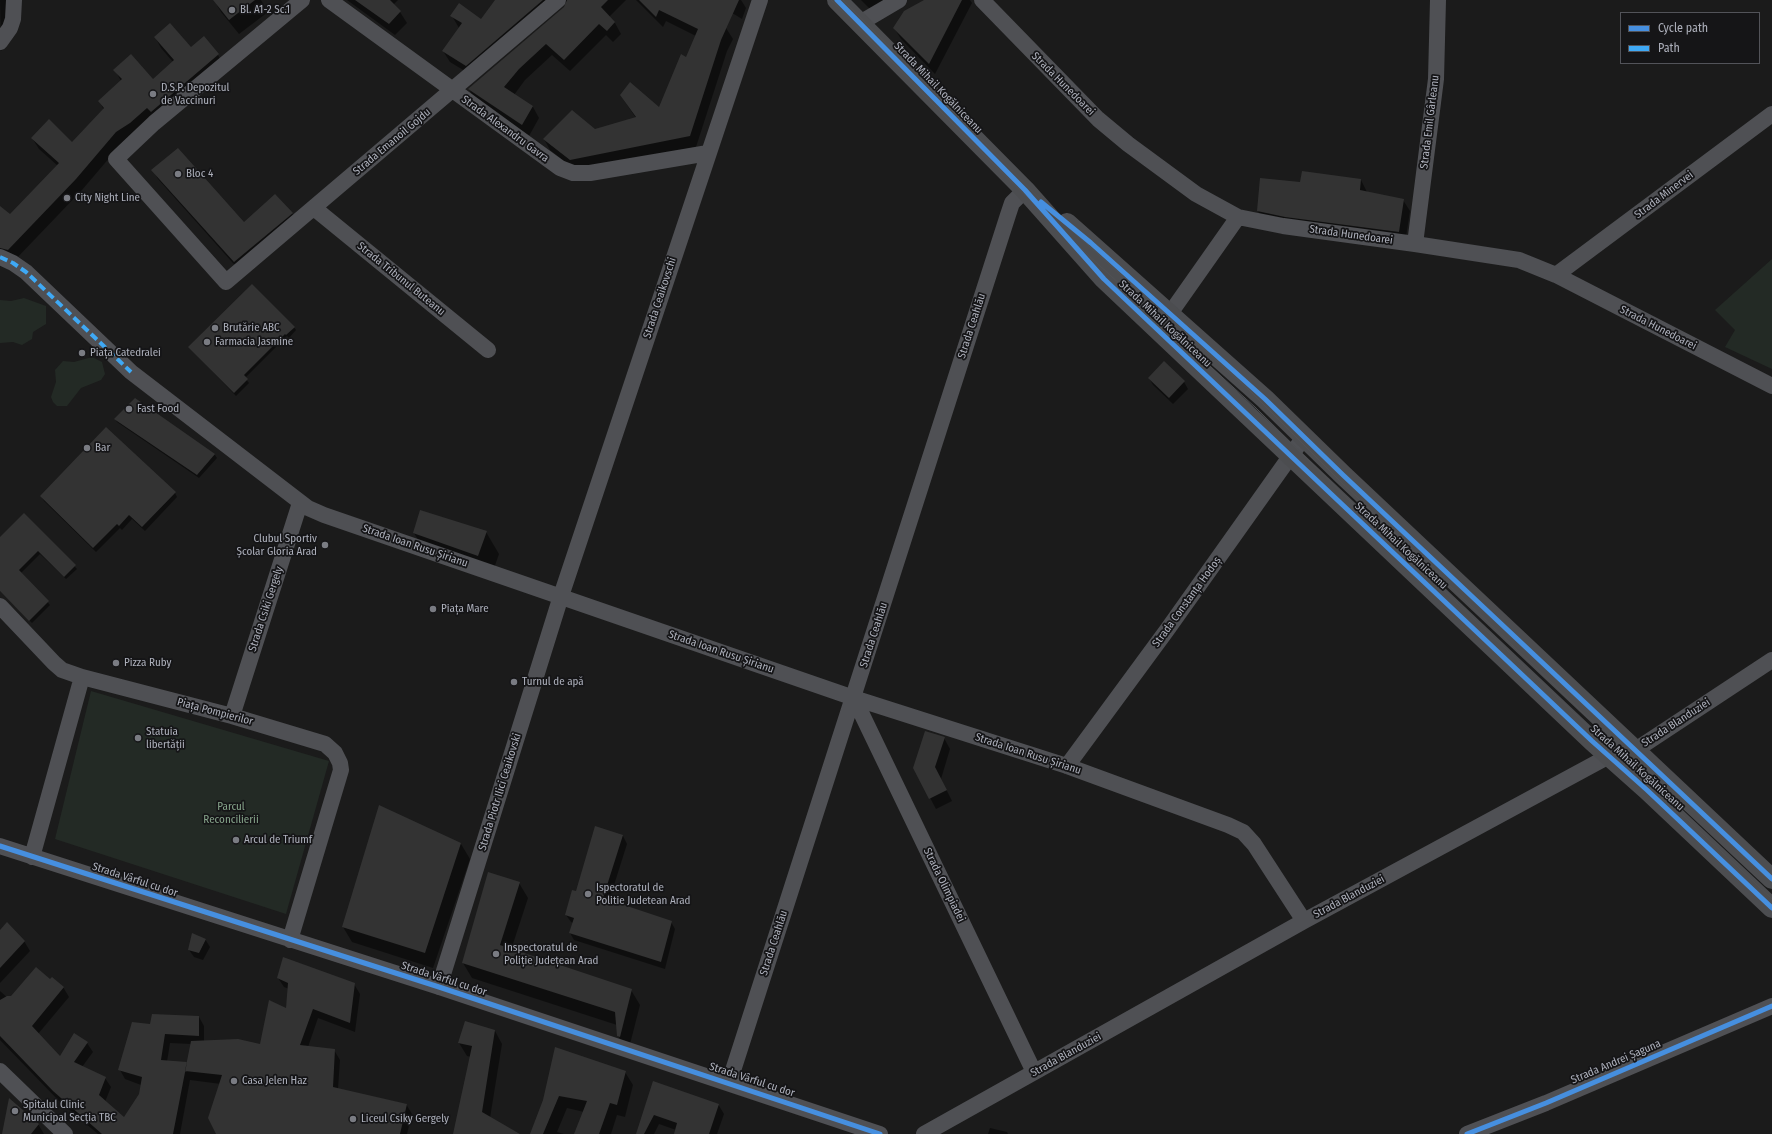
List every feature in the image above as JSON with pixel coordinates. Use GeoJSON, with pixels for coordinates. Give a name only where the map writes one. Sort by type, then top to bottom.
{"type":"FeatureCollection","features":[{"type":"Feature","properties":{"kind":"main road","name":"Strada Mihail Kogălniceanu"},"geometry":{"type":"LineString","coordinates":[[837,0],[1025,190],[1104,279],[1772,908]]}},
{"type":"Feature","properties":{"kind":"main road","name":"Strada Mihail Kogălniceanu"},"geometry":{"type":"LineString","coordinates":[[1025,190],[1091,243],[1169,315],[1265,399],[1304,438],[1634,751],[1772,879]]}},
{"type":"Feature","properties":{"kind":"street"},"geometry":{"type":"LineString","coordinates":[[0,42],[10,28],[13,19],[14,0]]}},
{"type":"Feature","properties":{"kind":"street","name":"Strada Emanoil Gojdu"},"geometry":{"type":"LineString","coordinates":[[302,0],[154,123],[116,159],[226,282],[453,91],[558,0]]}},
{"type":"Feature","properties":{"kind":"street","name":"Strada Alexandru Gavra"},"geometry":{"type":"LineString","coordinates":[[329,0],[560,168],[573,173],[590,173],[708,153]]}},
{"type":"Feature","properties":{"kind":"street","name":"Strada Ceaikovschi"},"geometry":{"type":"LineString","coordinates":[[561,596],[760,0]]}},
{"type":"Feature","properties":{"kind":"street"},"geometry":{"type":"LineString","coordinates":[[860,23],[899,0]]}},
{"type":"Feature","properties":{"kind":"street","name":"Strada Hunedoarei"},"geometry":{"type":"LineString","coordinates":[[982,0],[1098,119],[1128,144],[1196,194],[1238,217],[1283,226],[1519,260],[1556,275],[1772,386]]}},
{"type":"Feature","properties":{"kind":"street","name":"Strada Emil Gârleanu"},"geometry":{"type":"LineString","coordinates":[[1415,244],[1436,79],[1438,0]]}},
{"type":"Feature","properties":{"kind":"street","name":"Strada Minervei"},"geometry":{"type":"LineString","coordinates":[[1556,275],[1772,114]]}},
{"type":"Feature","properties":{"kind":"street","name":"Strada Ceahlău"},"geometry":{"type":"LineString","coordinates":[[729,1083],[1008,215],[1012,203],[1025,190]]}},
{"type":"Feature","properties":{"kind":"street","name":"Strada Tribunul Buteanu"},"geometry":{"type":"LineString","coordinates":[[314,208],[488,350]]}},
{"type":"Feature","properties":{"kind":"street"},"geometry":{"type":"LineString","coordinates":[[1169,315],[1238,217]]}},
{"type":"Feature","properties":{"kind":"street","name":"Strada Ioan Rusu Șirianu"},"geometry":{"type":"LineString","coordinates":[[7,260],[49,292],[131,372],[300,503],[324,514],[854,698],[1067,766],[1228,825],[1243,832],[1254,844],[1304,921]]}},
{"type":"Feature","properties":{"kind":"street","name":"Strada Constanța Hodoș"},"geometry":{"type":"LineString","coordinates":[[1067,766],[1304,438]]}},
{"type":"Feature","properties":{"kind":"street","name":"Strada Csiki Gergely"},"geometry":{"type":"LineString","coordinates":[[232,716],[300,503]]}},
{"type":"Feature","properties":{"kind":"street","name":"Strada Piotr Ilici Ceaikovski"},"geometry":{"type":"LineString","coordinates":[[439,987],[561,596]]}},
{"type":"Feature","properties":{"kind":"street","name":"Piața Pompierilor"},"geometry":{"type":"LineString","coordinates":[[0,606],[62,670],[82,677],[232,716],[325,744],[335,753],[340,763],[341,770],[290,940]]}},
{"type":"Feature","properties":{"kind":"street","name":"Strada Blanduziei"},"geometry":{"type":"LineString","coordinates":[[924,1134],[1304,921],[1609,756],[1634,751],[1772,660]]}},
{"type":"Feature","properties":{"kind":"street"},"geometry":{"type":"LineString","coordinates":[[32,857],[82,677]]}},
{"type":"Feature","properties":{"kind":"street","name":"Strada Olimpiadei"},"geometry":{"type":"LineString","coordinates":[[854,698],[1034,1072]]}},
{"type":"Feature","properties":{"kind":"street","name":"Strada Vârful cu dor"},"geometry":{"type":"LineString","coordinates":[[0,846],[439,987],[880,1134]]}},
{"type":"Feature","properties":{"kind":"street","name":"Strada Andrei Șaguna"},"geometry":{"type":"LineString","coordinates":[[1467,1134],[1546,1103],[1772,1006]]}},
{"type":"Feature","properties":{"kind":"street"},"geometry":{"type":"LineString","coordinates":[[0,1071],[65,1134]]}},
{"type":"Feature","properties":{"kind":"green space"},"geometry":{"type":"Polygon","coordinates":[[[1772,259],[1772,369],[1725,347],[1735,330],[1715,310],[1772,259]]]}},
{"type":"Feature","properties":{"kind":"green space"},"geometry":{"type":"Polygon","coordinates":[[[24,298],[46,306],[46,324],[33,332],[32,339],[22,345],[13,342],[0,343],[0,300],[11,301],[24,298]]]}},
{"type":"Feature","properties":{"kind":"green space"},"geometry":{"type":"Polygon","coordinates":[[[92,357],[102,362],[105,374],[101,380],[81,388],[67,406],[57,406],[51,397],[56,382],[55,370],[63,361],[74,362],[92,357]]]}},
{"type":"Feature","properties":{"kind":"green space","name":"Parcul Reconcilierii"},"geometry":{"type":"Polygon","coordinates":[[[91,691],[329,761],[286,914],[55,839],[91,691]]]}},
{"type":"Feature","properties":{"kind":"building","name":"Bl. A1-2 Sc.1"},"geometry":{"type":"Polygon","coordinates":[[[213,0],[255,0],[229,20],[213,0]]]}},
{"type":"Feature","properties":{"kind":"building"},"geometry":{"type":"Polygon","coordinates":[[[355,0],[390,0],[401,11],[389,24],[355,0]]]}},
{"type":"Feature","properties":{"kind":"building"},"geometry":{"type":"Polygon","coordinates":[[[495,0],[543,0],[466,66],[442,51],[462,23],[450,16],[459,3],[481,19],[495,0]]]}},
{"type":"Feature","properties":{"kind":"building"},"geometry":{"type":"Polygon","coordinates":[[[567,0],[608,0],[601,7],[615,22],[607,31],[599,24],[564,60],[546,44],[519,69],[504,87],[533,106],[522,125],[468,89],[564,7],[567,0]]]}},
{"type":"Feature","properties":{"kind":"building"},"geometry":{"type":"Polygon","coordinates":[[[639,0],[739,0],[721,40],[690,136],[570,160],[543,139],[572,110],[595,129],[636,117],[620,95],[630,82],[659,107],[681,54],[686,57],[698,29],[659,10],[656,17],[639,0]]]}},
{"type":"Feature","properties":{"kind":"building"},"geometry":{"type":"Polygon","coordinates":[[[924,0],[962,0],[929,64],[893,28],[904,11],[924,0]]]}},
{"type":"Feature","properties":{"kind":"building"},"geometry":{"type":"Polygon","coordinates":[[[170,23],[191,47],[204,36],[219,54],[151,112],[147,108],[130,123],[116,132],[76,179],[8,250],[0,248],[0,206],[10,214],[59,163],[31,138],[49,119],[72,142],[104,108],[98,101],[122,79],[113,70],[131,54],[153,79],[174,60],[154,37],[170,23]]]}},
{"type":"Feature","properties":{"kind":"building"},"geometry":{"type":"Polygon","coordinates":[[[178,148],[244,222],[275,194],[293,213],[234,262],[151,170],[178,148]]]}},
{"type":"Feature","properties":{"kind":"building"},"geometry":{"type":"Polygon","coordinates":[[[1302,171],[1361,179],[1360,190],[1404,199],[1399,232],[1285,217],[1257,211],[1260,178],[1300,182],[1302,171]]]}},
{"type":"Feature","properties":{"kind":"building"},"geometry":{"type":"Polygon","coordinates":[[[252,284],[295,327],[286,335],[285,334],[244,375],[248,379],[234,393],[188,347],[252,284]]]}},
{"type":"Feature","properties":{"kind":"building"},"geometry":{"type":"Polygon","coordinates":[[[1164,361],[1185,381],[1169,398],[1148,378],[1164,361]]]}},
{"type":"Feature","properties":{"kind":"building"},"geometry":{"type":"Polygon","coordinates":[[[135,398],[215,454],[197,475],[114,419],[135,398]]]}},
{"type":"Feature","properties":{"kind":"building"},"geometry":{"type":"Polygon","coordinates":[[[106,427],[176,492],[142,527],[129,515],[119,526],[117,524],[93,548],[40,496],[106,427]]]}},
{"type":"Feature","properties":{"kind":"building"},"geometry":{"type":"Polygon","coordinates":[[[420,510],[487,531],[478,556],[413,533],[420,510]]]}},
{"type":"Feature","properties":{"kind":"building"},"geometry":{"type":"Polygon","coordinates":[[[24,513],[76,565],[64,577],[38,551],[19,570],[49,601],[29,621],[0,591],[0,537],[24,513]]]}},
{"type":"Feature","properties":{"kind":"building"},"geometry":{"type":"Polygon","coordinates":[[[925,731],[945,737],[935,767],[947,790],[929,799],[913,768],[925,731]]]}},
{"type":"Feature","properties":{"kind":"building"},"geometry":{"type":"Polygon","coordinates":[[[379,805],[461,843],[425,953],[342,927],[379,805]]]}},
{"type":"Feature","properties":{"kind":"building","name":"Ispectoratul de Politie Judetean Arad"},"geometry":{"type":"Polygon","coordinates":[[[595,826],[623,835],[603,898],[672,921],[661,962],[569,933],[574,918],[565,915],[572,890],[576,891],[595,826]]]}},
{"type":"Feature","properties":{"kind":"building","name":"Inspectoratul de Poliție Județean Arad"},"geometry":{"type":"Polygon","coordinates":[[[488,872],[520,882],[500,945],[632,989],[620,1037],[617,1036],[615,1012],[462,963],[488,872]]]}},
{"type":"Feature","properties":{"kind":"building"},"geometry":{"type":"Polygon","coordinates":[[[7,922],[25,941],[0,968],[0,930],[7,922]]]}},
{"type":"Feature","properties":{"kind":"building"},"geometry":{"type":"Polygon","coordinates":[[[192,933],[206,939],[199,953],[188,950],[192,933]]]}},
{"type":"Feature","properties":{"kind":"building"},"geometry":{"type":"Polygon","coordinates":[[[283,957],[355,983],[350,1023],[313,1009],[300,1045],[335,1049],[333,1087],[407,1104],[400,1134],[216,1134],[208,1118],[222,1075],[185,1071],[191,1041],[238,1039],[260,1044],[269,1000],[286,1008],[288,983],[277,978],[283,957]]]}},
{"type":"Feature","properties":{"kind":"building"},"geometry":{"type":"Polygon","coordinates":[[[36,967],[50,979],[52,977],[64,987],[32,1026],[60,1056],[74,1033],[88,1042],[74,1062],[106,1077],[99,1095],[124,1117],[139,1094],[142,1077],[118,1070],[132,1022],[150,1024],[152,1014],[199,1016],[199,1036],[165,1034],[161,1060],[187,1062],[173,1134],[102,1134],[53,1091],[0,1036],[0,1000],[7,996],[11,996],[36,967]]]}},
{"type":"Feature","properties":{"kind":"building"},"geometry":{"type":"Polygon","coordinates":[[[465,1021],[495,1030],[482,1112],[520,1134],[453,1134],[472,1046],[458,1043],[465,1021]]]}},
{"type":"Feature","properties":{"kind":"building"},"geometry":{"type":"Polygon","coordinates":[[[555,1047],[626,1071],[617,1105],[610,1103],[599,1134],[574,1134],[587,1101],[559,1096],[543,1134],[530,1134],[543,1100],[555,1047]]]}},
{"type":"Feature","properties":{"kind":"building"},"geometry":{"type":"Polygon","coordinates":[[[653,1081],[719,1104],[709,1134],[674,1134],[677,1123],[654,1115],[644,1134],[636,1134],[653,1081]]]}},
{"type":"Feature","properties":{"kind":"building","name":"Spitalul Clinic Municipal Secția TBC"},"geometry":{"type":"Polygon","coordinates":[[[9,1098],[39,1124],[31,1134],[2,1134],[9,1098]]]}},
{"type":"Feature","properties":{"kind":"tram line"},"geometry":{"type":"LineString","coordinates":[[831,0],[1054,224],[1256,408],[1374,525],[1772,899]]}},
{"type":"Feature","properties":{"kind":"tram line"},"geometry":{"type":"LineString","coordinates":[[843,0],[1069,228],[1248,389],[1339,480],[1686,811]]}},
{"type":"Feature","properties":{"kind":"marked path"},"geometry":{"type":"LineString","coordinates":[[0,257],[13,263],[26,272],[131,372]]}},
{"type":"Feature","properties":{"kind":"cycle path"},"geometry":{"type":"LineString","coordinates":[[837,0],[1025,190],[1104,279],[1592,741],[1647,790],[1772,908]]}},
{"type":"Feature","properties":{"kind":"cycle path"},"geometry":{"type":"LineString","coordinates":[[1041,202],[1091,243],[1265,399],[1343,475],[1772,879]]}},
{"type":"Feature","properties":{"kind":"cycle path"},"geometry":{"type":"LineString","coordinates":[[0,846],[439,987],[880,1134]]}},
{"type":"Feature","properties":{"kind":"cycle path"},"geometry":{"type":"LineString","coordinates":[[1467,1134],[1546,1103],[1772,1006]]}},
{"type":"Feature","properties":{"kind":"place","name":"Bl. A1-2 Sc.1"},"geometry":{"type":"Point","coordinates":[232,10]}},
{"type":"Feature","properties":{"kind":"place","name":"D.S.P. Depozitul de Vaccinuri"},"geometry":{"type":"Point","coordinates":[153,94]}},
{"type":"Feature","properties":{"kind":"place","name":"Bloc 4"},"geometry":{"type":"Point","coordinates":[178,174]}},
{"type":"Feature","properties":{"kind":"place","name":"City Night Line"},"geometry":{"type":"Point","coordinates":[67,198]}},
{"type":"Feature","properties":{"kind":"place","name":"Brutărie ABC"},"geometry":{"type":"Point","coordinates":[215,328]}},
{"type":"Feature","properties":{"kind":"place","name":"Farmacia Jasmine"},"geometry":{"type":"Point","coordinates":[207,342]}},
{"type":"Feature","properties":{"kind":"place","name":"Piața Catedralei"},"geometry":{"type":"Point","coordinates":[82,353]}},
{"type":"Feature","properties":{"kind":"place","name":"Fast Food"},"geometry":{"type":"Point","coordinates":[129,409]}},
{"type":"Feature","properties":{"kind":"place","name":"Bar"},"geometry":{"type":"Point","coordinates":[87,448]}},
{"type":"Feature","properties":{"kind":"place","name":"Clubul Sportiv Școlar Gloria Arad"},"geometry":{"type":"Point","coordinates":[325,545]}},
{"type":"Feature","properties":{"kind":"place","name":"Piața Mare"},"geometry":{"type":"Point","coordinates":[433,609]}},
{"type":"Feature","properties":{"kind":"place","name":"Pizza Ruby"},"geometry":{"type":"Point","coordinates":[116,663]}},
{"type":"Feature","properties":{"kind":"place","name":"Turnul de apă"},"geometry":{"type":"Point","coordinates":[514,682]}},
{"type":"Feature","properties":{"kind":"place","name":"Statuia libertății"},"geometry":{"type":"Point","coordinates":[138,738]}},
{"type":"Feature","properties":{"kind":"place","name":"Arcul de Triumf"},"geometry":{"type":"Point","coordinates":[236,840]}},
{"type":"Feature","properties":{"kind":"place","name":"Ispectoratul de Politie Judetean Arad"},"geometry":{"type":"Point","coordinates":[588,894]}},
{"type":"Feature","properties":{"kind":"place","name":"Inspectoratul de Poliție Județean Arad"},"geometry":{"type":"Point","coordinates":[496,954]}},
{"type":"Feature","properties":{"kind":"place","name":"Casa Jelen Haz"},"geometry":{"type":"Point","coordinates":[234,1081]}},
{"type":"Feature","properties":{"kind":"place","name":"Spitalul Clinic Municipal Secția TBC"},"geometry":{"type":"Point","coordinates":[15,1111]}},
{"type":"Feature","properties":{"kind":"place","name":"Liceul Csiky Gergely"},"geometry":{"type":"Point","coordinates":[353,1119]}}]}
